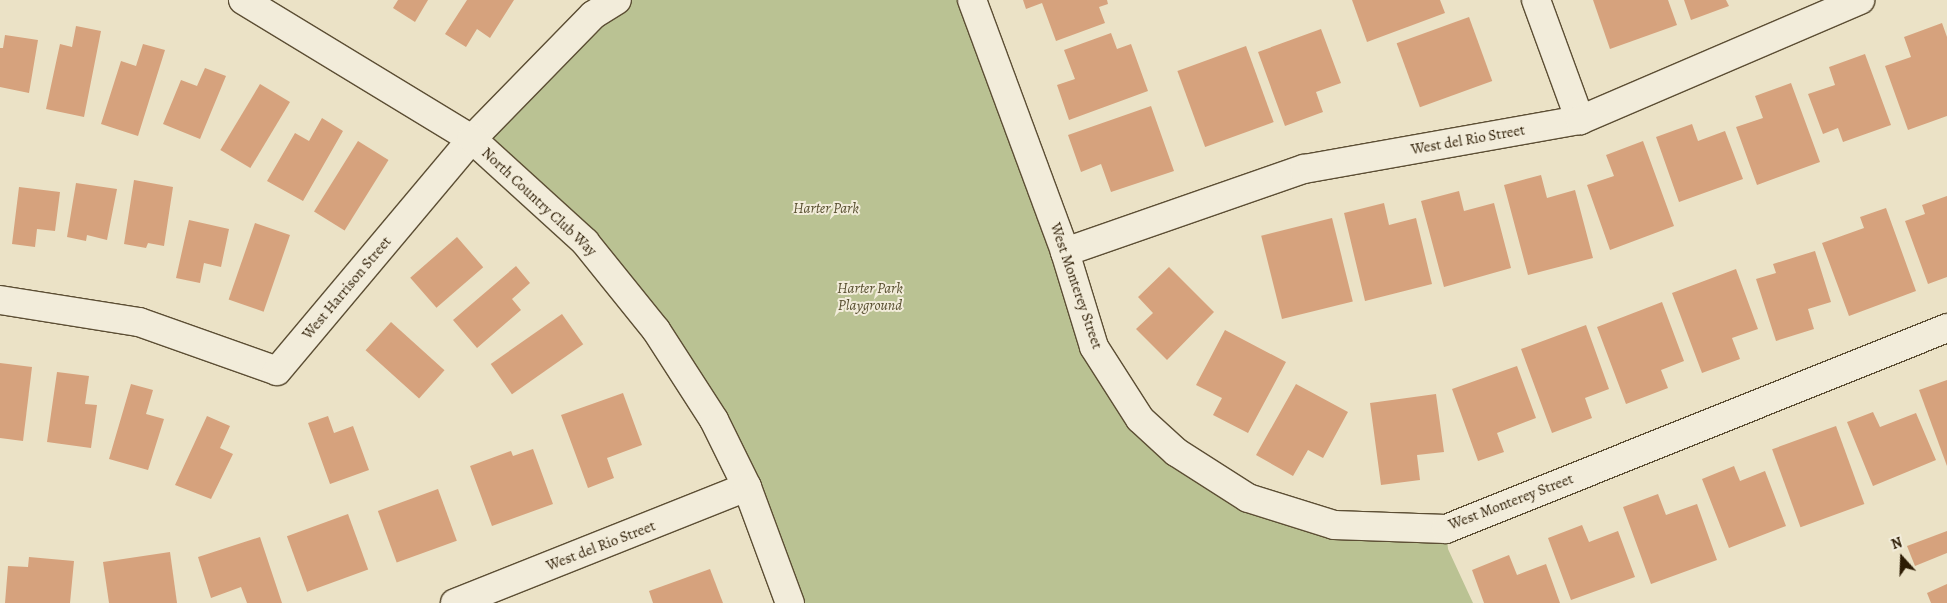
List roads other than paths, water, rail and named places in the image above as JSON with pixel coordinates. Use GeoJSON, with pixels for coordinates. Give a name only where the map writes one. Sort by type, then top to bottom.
{"type":"FeatureCollection","features":[{"type":"Feature","properties":{"kind":"street","name":"North Country Club Way"},"geometry":{"type":"LineString","coordinates":[[244,0],[472,139],[585,242],[656,330],[714,420],[748,487],[790,603]]}},
{"type":"Feature","properties":{"kind":"street","name":"West Harrison Street"},"geometry":{"type":"LineString","coordinates":[[0,300],[139,322],[277,371],[472,139],[593,15],[617,0]]}},
{"type":"Feature","properties":{"kind":"street","name":"West Monterey Street"},"geometry":{"type":"LineString","coordinates":[[972,0],[1066,252],[1094,347],[1140,418],[1176,452],[1248,498],[1334,526],[1446,529],[1947,328]]}},
{"type":"Feature","properties":{"kind":"street"},"geometry":{"type":"LineString","coordinates":[[1536,0],[1580,120]]}},
{"type":"Feature","properties":{"kind":"street","name":"West del Rio Street"},"geometry":{"type":"LineString","coordinates":[[1066,252],[1304,169],[1580,120],[1860,0]]}},
{"type":"Feature","properties":{"kind":"street","name":"West del Rio Street"},"geometry":{"type":"LineString","coordinates":[[454,603],[748,487]]}},
{"type":"Feature","properties":{"kind":"park label","name":"Harter Park"},"geometry":{"type":"Point","coordinates":[826,209]}},
{"type":"Feature","properties":{"kind":"park label","name":"Harter Park Playground"},"geometry":{"type":"Point","coordinates":[870,296]}}]}
